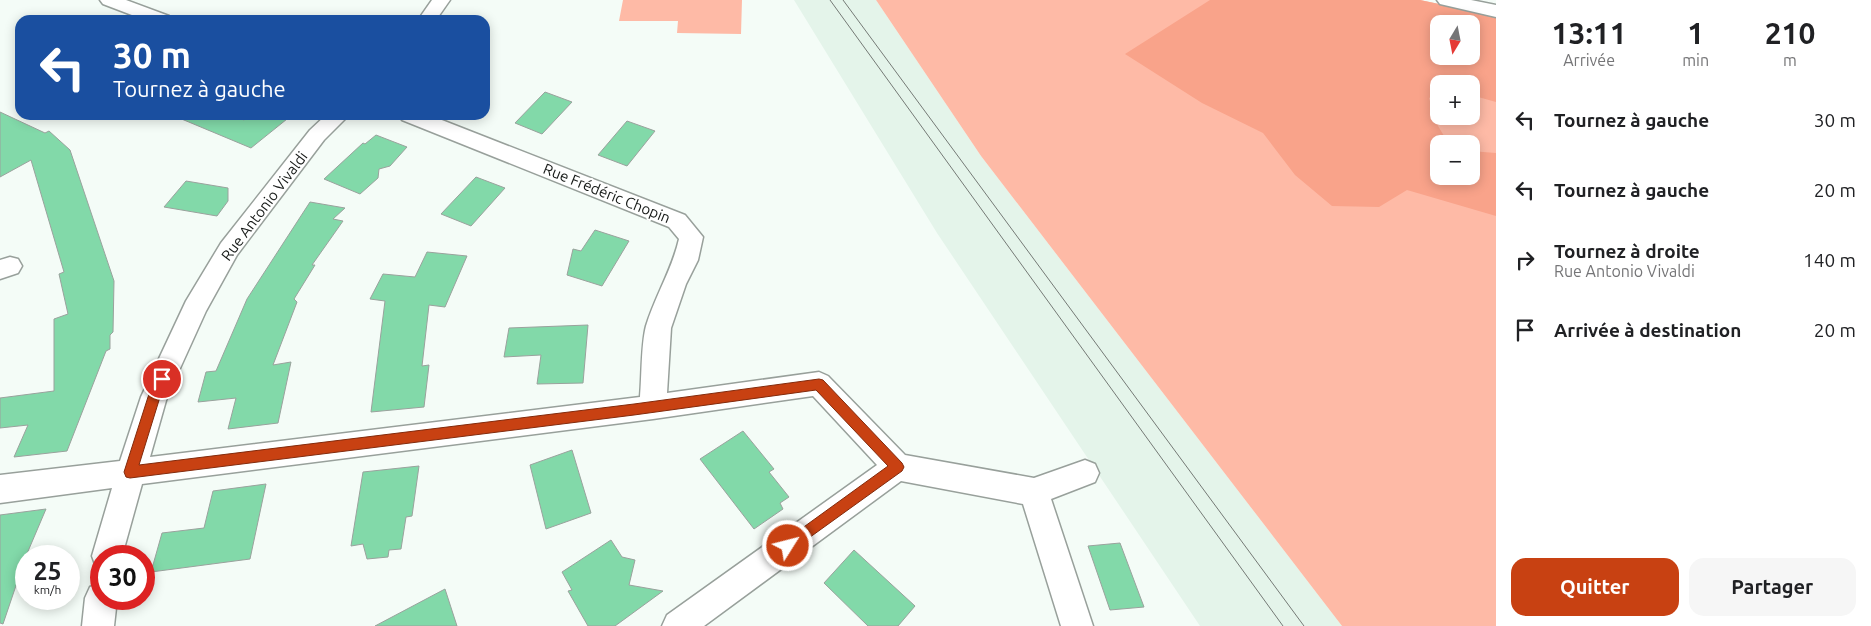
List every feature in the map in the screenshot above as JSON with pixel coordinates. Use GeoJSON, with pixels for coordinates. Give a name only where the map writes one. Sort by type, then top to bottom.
{"type":"FeatureCollection","features":[{"type":"Feature","properties":{"kind":"street"},"geometry":{"type":"LineString","coordinates":[[109,0],[149,15]]}},
{"type":"Feature","properties":{"kind":"street"},"geometry":{"type":"LineString","coordinates":[[430,15],[441,0]]}},
{"type":"Feature","properties":{"kind":"street"},"geometry":{"type":"LineString","coordinates":[[1446,0],[1496,11]]}},
{"type":"Feature","properties":{"kind":"street","name":"Rue Antonio Vivaldi"},"geometry":{"type":"LineString","coordinates":[[110,545],[130,472],[154,397],[195,308],[229,249],[317,135],[334,120]]}},
{"type":"Feature","properties":{"kind":"street","name":"Rue Frédéric Chopin"},"geometry":{"type":"LineString","coordinates":[[422,120],[677,221],[691,237],[686,260],[674,284],[658,328],[653,407]]}},
{"type":"Feature","properties":{"kind":"street"},"geometry":{"type":"LineString","coordinates":[[0,490],[653,407],[819,384],[897,467],[1034,492],[1084,472]]}},
{"type":"Feature","properties":{"kind":"street"},"geometry":{"type":"LineString","coordinates":[[678,626],[897,467]]}},
{"type":"Feature","properties":{"kind":"street"},"geometry":{"type":"LineString","coordinates":[[1034,492],[1076,626]]}},
{"type":"Feature","properties":{"kind":"street"},"geometry":{"type":"LineString","coordinates":[[98,626],[100,610]]}},
{"type":"Feature","properties":{"kind":"shaded area"},"geometry":{"type":"Polygon","coordinates":[[[623,0],[742,0],[741,34],[677,33],[678,21],[619,21],[623,0]]]}},
{"type":"Feature","properties":{"kind":"shaded area"},"geometry":{"type":"Polygon","coordinates":[[[794,0],[876,0],[981,156],[1342,626],[1200,626],[937,233],[794,0]]]}},
{"type":"Feature","properties":{"kind":"shaded area"},"geometry":{"type":"Polygon","coordinates":[[[876,0],[1420,0],[1496,16],[1496,626],[1342,626],[981,156],[876,0]]]}},
{"type":"Feature","properties":{"kind":"shaded area"},"geometry":{"type":"Polygon","coordinates":[[[1210,0],[1420,0],[1496,16],[1496,102],[1480,98],[1480,75],[1430,75],[1429,98],[1430,125],[1438,125],[1444,135],[1430,135],[1430,185],[1480,185],[1480,152],[1496,153],[1496,216],[1407,190],[1379,207],[1332,206],[1295,175],[1263,133],[1202,103],[1125,54],[1210,0]]]}},
{"type":"Feature","properties":{"kind":"building"},"geometry":{"type":"Polygon","coordinates":[[[545,92],[572,102],[542,134],[515,123],[545,92]]]}},
{"type":"Feature","properties":{"kind":"building"},"geometry":{"type":"Polygon","coordinates":[[[0,112],[45,133],[49,131],[70,150],[114,281],[113,332],[110,335],[110,349],[106,351],[67,451],[14,457],[28,425],[0,428],[0,398],[54,391],[54,319],[68,314],[59,274],[64,272],[31,160],[0,177],[0,112]]]}},
{"type":"Feature","properties":{"kind":"building"},"geometry":{"type":"Polygon","coordinates":[[[184,120],[286,120],[251,148],[184,120]]]}},
{"type":"Feature","properties":{"kind":"building"},"geometry":{"type":"Polygon","coordinates":[[[627,121],[655,131],[627,166],[598,155],[627,121]]]}},
{"type":"Feature","properties":{"kind":"building"},"geometry":{"type":"Polygon","coordinates":[[[376,135],[407,147],[390,166],[379,169],[378,178],[360,194],[324,179],[363,143],[365,144],[376,135]]]}},
{"type":"Feature","properties":{"kind":"building"},"geometry":{"type":"Polygon","coordinates":[[[476,177],[505,188],[471,226],[441,214],[476,177]]]}},
{"type":"Feature","properties":{"kind":"building"},"geometry":{"type":"Polygon","coordinates":[[[186,181],[228,188],[228,201],[217,216],[164,207],[186,181]]]}},
{"type":"Feature","properties":{"kind":"building"},"geometry":{"type":"Polygon","coordinates":[[[310,202],[345,208],[333,219],[343,221],[312,265],[315,265],[294,299],[297,302],[273,365],[291,362],[278,423],[228,429],[236,398],[198,402],[206,372],[216,371],[247,299],[310,202]]]}},
{"type":"Feature","properties":{"kind":"building"},"geometry":{"type":"Polygon","coordinates":[[[595,230],[629,241],[602,286],[567,275],[573,249],[581,251],[595,230]]]}},
{"type":"Feature","properties":{"kind":"building"},"geometry":{"type":"Polygon","coordinates":[[[427,252],[467,256],[445,307],[429,305],[422,366],[429,365],[424,407],[371,412],[385,301],[370,299],[383,274],[415,277],[427,252]]]}},
{"type":"Feature","properties":{"kind":"building"},"geometry":{"type":"Polygon","coordinates":[[[588,325],[583,383],[537,384],[541,355],[504,357],[509,328],[588,325]]]}},
{"type":"Feature","properties":{"kind":"building"},"geometry":{"type":"Polygon","coordinates":[[[743,431],[774,469],[769,472],[789,497],[780,503],[783,509],[754,529],[700,459],[743,431]]]}},
{"type":"Feature","properties":{"kind":"building"},"geometry":{"type":"Polygon","coordinates":[[[572,450],[591,513],[546,529],[530,465],[572,450]]]}},
{"type":"Feature","properties":{"kind":"building"},"geometry":{"type":"Polygon","coordinates":[[[419,466],[412,516],[406,517],[401,549],[389,550],[388,557],[367,559],[363,544],[351,546],[363,472],[419,466]]]}},
{"type":"Feature","properties":{"kind":"building"},"geometry":{"type":"Polygon","coordinates":[[[266,484],[250,559],[155,571],[155,558],[162,533],[204,528],[213,491],[266,484]]]}},
{"type":"Feature","properties":{"kind":"building"},"geometry":{"type":"Polygon","coordinates":[[[46,509],[31,545],[15,545],[15,589],[3,624],[0,623],[0,515],[46,509]]]}},
{"type":"Feature","properties":{"kind":"building"},"geometry":{"type":"Polygon","coordinates":[[[611,540],[622,557],[635,560],[629,585],[663,591],[615,626],[588,626],[568,591],[572,590],[562,572],[611,540]]]}},
{"type":"Feature","properties":{"kind":"building"},"geometry":{"type":"Polygon","coordinates":[[[1120,543],[1144,607],[1110,610],[1088,546],[1120,543]]]}},
{"type":"Feature","properties":{"kind":"building"},"geometry":{"type":"Polygon","coordinates":[[[854,550],[915,606],[898,626],[868,626],[824,583],[854,550]]]}},
{"type":"Feature","properties":{"kind":"building"},"geometry":{"type":"Polygon","coordinates":[[[445,589],[457,626],[375,626],[445,589]]]}},
{"type":"Feature","properties":{"kind":"tram line"},"geometry":{"type":"LineString","coordinates":[[830,0],[1283,626]]}},
{"type":"Feature","properties":{"kind":"tram line"},"geometry":{"type":"LineString","coordinates":[[843,0],[1304,626]]}},
{"type":"Feature","properties":{"kind":"route"},"geometry":{"type":"LineString","coordinates":[[162,379],[154,397],[130,472],[819,384],[897,467],[788,546]]}}]}
